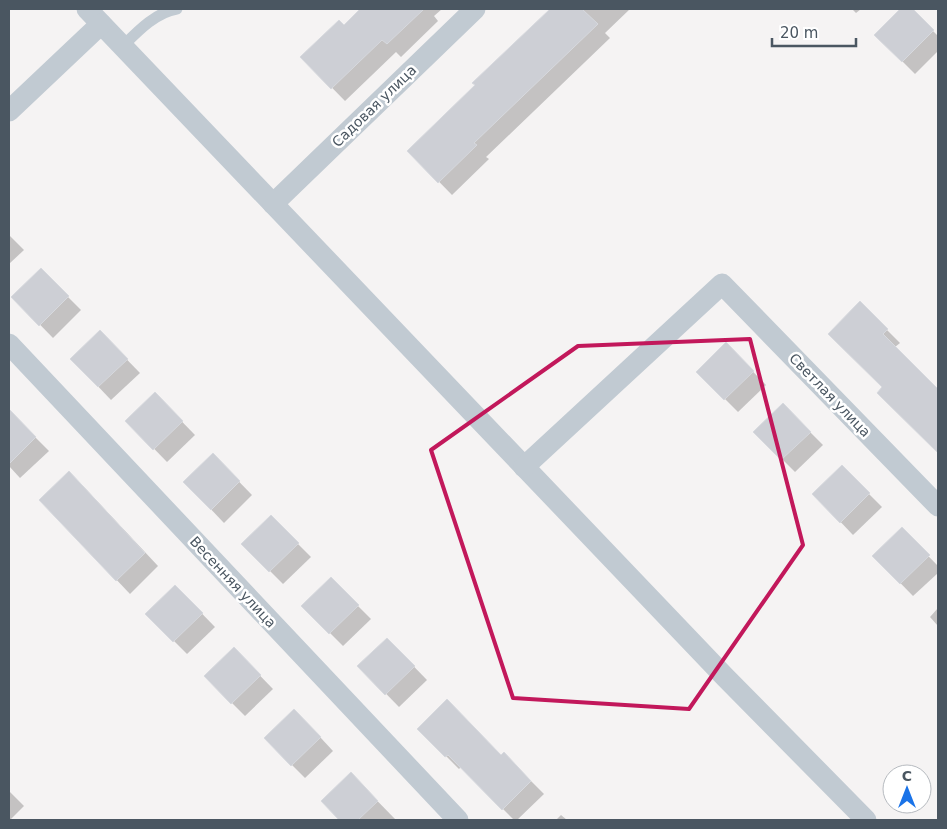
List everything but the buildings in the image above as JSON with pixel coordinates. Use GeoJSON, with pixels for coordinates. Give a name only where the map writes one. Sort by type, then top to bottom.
{"type":"FeatureCollection","features":[{"type":"Feature","properties":{"kind":"street"},"geometry":{"type":"LineString","coordinates":[[87,9],[725,677],[866,820]]}},
{"type":"Feature","properties":{"kind":"street","name":"Садовая улица"},"geometry":{"type":"LineString","coordinates":[[273,204],[475,9]]}},
{"type":"Feature","properties":{"kind":"street"},"geometry":{"type":"LineString","coordinates":[[9,111],[101,24]]}},
{"type":"Feature","properties":{"kind":"street","name":"Светлая улица"},"geometry":{"type":"LineString","coordinates":[[524,467],[722,284],[938,506]]}},
{"type":"Feature","properties":{"kind":"street","name":"Весенняя улица"},"geometry":{"type":"LineString","coordinates":[[9,344],[458,820]]}},
{"type":"Feature","properties":{"kind":"lane"},"geometry":{"type":"LineString","coordinates":[[122,47],[144,26],[171,10],[178,9]]}},
{"type":"Feature","properties":{"kind":"highlighted area"},"geometry":{"type":"Polygon","coordinates":[[[750,339],[803,545],[689,709],[513,698],[431,450],[578,346],[750,339]]]}}]}
